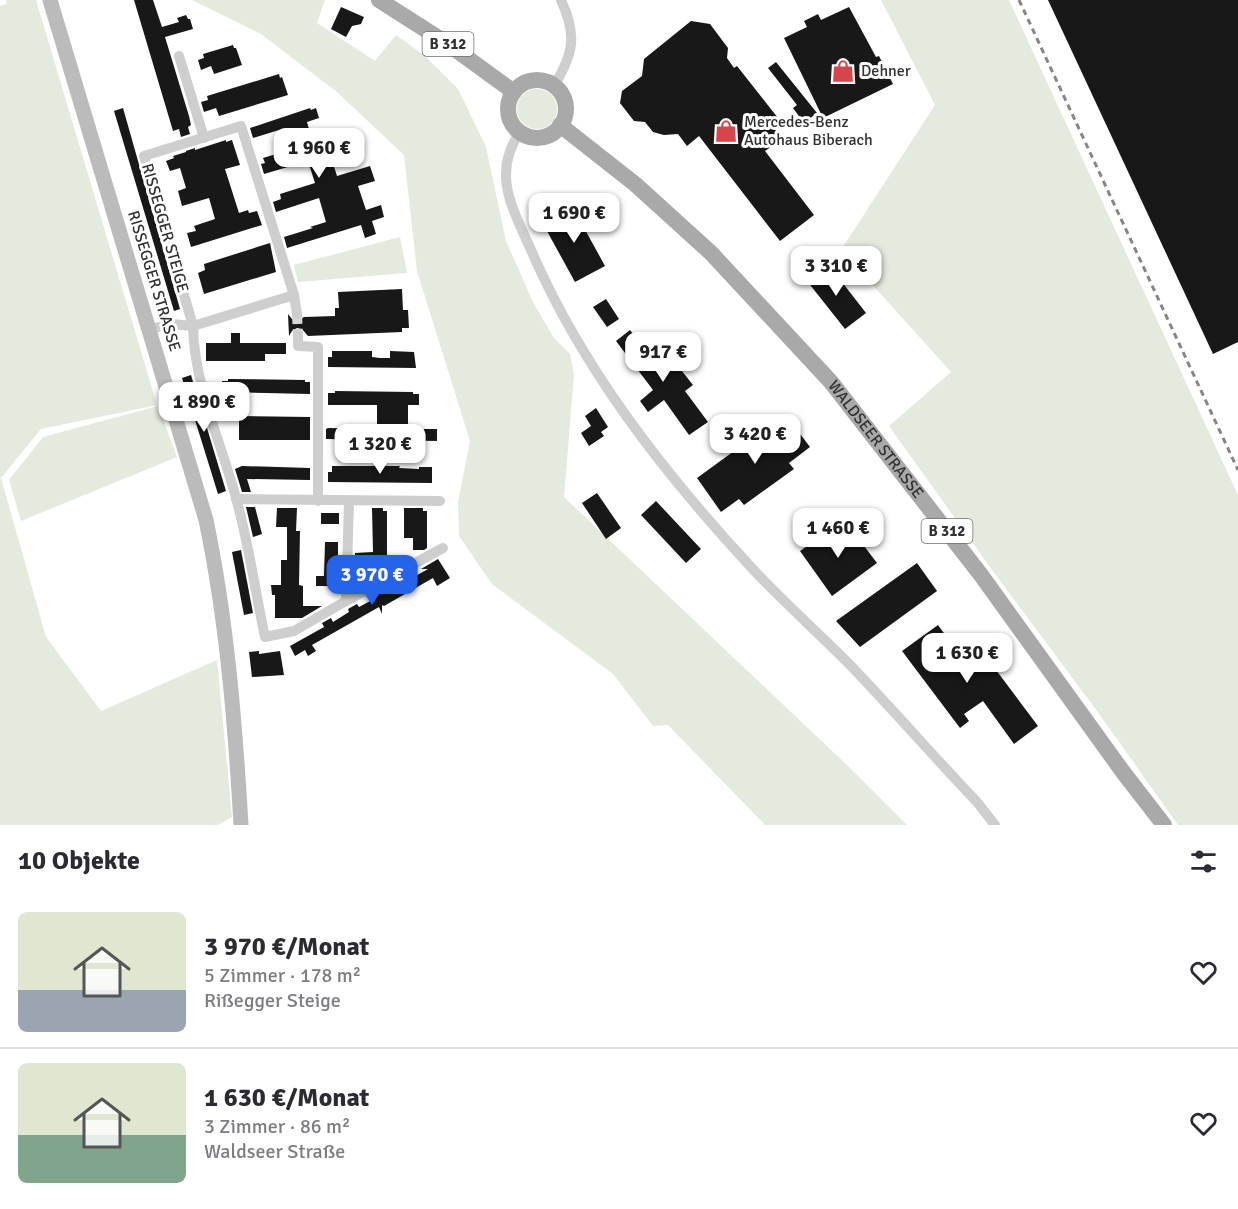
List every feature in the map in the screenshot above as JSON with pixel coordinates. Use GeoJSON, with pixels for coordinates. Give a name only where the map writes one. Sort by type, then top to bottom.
{"type":"FeatureCollection","features":[{"type":"Feature","properties":{"kind":"main road","name":"B 312"},"geometry":{"type":"LineString","coordinates":[[379,0],[448,44],[514,92]]}},
{"type":"Feature","properties":{"kind":"main road"},"geometry":{"type":"LineString","coordinates":[[538,80],[554,86],[562,94],[566,103],[566,112],[560,125],[550,135],[541,138],[520,132],[510,119],[508,110],[509,100],[514,92],[520,85],[529,81],[538,80]]}},
{"type":"Feature","properties":{"kind":"main road","name":"WALDSEER STRASSE"},"geometry":{"type":"LineString","coordinates":[[560,125],[635,184],[711,253],[831,382],[981,575],[1164,825]]}},
{"type":"Feature","properties":{"kind":"street","name":"RISSEGGER STRASSE"},"geometry":{"type":"LineString","coordinates":[[50,0],[206,520],[216,566],[227,641],[234,707],[241,825]]}},
{"type":"Feature","properties":{"kind":"street"},"geometry":{"type":"LineString","coordinates":[[554,86],[563,72],[571,46],[570,20],[561,0]]}},
{"type":"Feature","properties":{"kind":"street"},"geometry":{"type":"LineString","coordinates":[[179,56],[204,138]]}},
{"type":"Feature","properties":{"kind":"street","name":"RISSEGGER STEIGE"},"geometry":{"type":"LineString","coordinates":[[294,295],[241,126],[144,156],[194,326],[194,348],[199,374],[236,499],[265,637],[294,631],[443,548]]}},
{"type":"Feature","properties":{"kind":"street"},"geometry":{"type":"LineString","coordinates":[[520,132],[512,144],[506,163],[506,180],[511,203],[554,298],[586,357],[691,500],[751,567],[854,669],[977,802],[995,825]]}},
{"type":"Feature","properties":{"kind":"street"},"geometry":{"type":"LineString","coordinates":[[150,329],[171,324],[194,326],[294,295],[297,314]]}},
{"type":"Feature","properties":{"kind":"street"},"geometry":{"type":"LineString","coordinates":[[298,335],[298,346],[318,347],[318,501]]}},
{"type":"Feature","properties":{"kind":"street"},"geometry":{"type":"LineString","coordinates":[[236,499],[440,501]]}},
{"type":"Feature","properties":{"kind":"street"},"geometry":{"type":"LineString","coordinates":[[346,601],[349,501]]}},
{"type":"Feature","properties":{"kind":"shaded area"},"geometry":{"type":"Polygon","coordinates":[[[6,0],[36,0],[157,405],[41,429],[1,478],[46,637],[101,711],[217,660],[232,817],[218,825],[0,825],[0,6],[7,4],[6,0]]]}},
{"type":"Feature","properties":{"kind":"shaded area"},"geometry":{"type":"Polygon","coordinates":[[[192,0],[325,0],[317,23],[375,61],[396,35],[425,56],[458,89],[486,147],[506,241],[533,302],[554,338],[570,354],[574,375],[564,497],[848,766],[907,825],[765,825],[668,725],[653,726],[613,674],[492,584],[459,536],[458,502],[470,441],[417,271],[404,155],[337,92],[261,34],[192,0]]]}},
{"type":"Feature","properties":{"kind":"shaded area"},"geometry":{"type":"Polygon","coordinates":[[[881,0],[1009,0],[1238,495],[1238,825],[1178,825],[889,426],[951,372],[841,250],[935,105],[881,0]]]}},
{"type":"Feature","properties":{"kind":"shaded area"},"geometry":{"type":"Polygon","coordinates":[[[537,89],[545,90],[551,95],[556,101],[556,117],[551,123],[545,128],[537,129],[529,128],[523,123],[518,117],[517,109],[518,101],[523,95],[529,90],[537,89]]]}},
{"type":"Feature","properties":{"kind":"shaded area"},"geometry":{"type":"Polygon","coordinates":[[[400,237],[407,273],[298,282],[294,265],[400,237]]]}},
{"type":"Feature","properties":{"kind":"shaded area"},"geometry":{"type":"Polygon","coordinates":[[[158,406],[177,457],[21,521],[9,480],[43,437],[158,406]]]}},
{"type":"Feature","properties":{"kind":"building"},"geometry":{"type":"Polygon","coordinates":[[[134,0],[153,0],[162,27],[179,22],[177,18],[186,15],[190,19],[193,29],[165,37],[189,116],[190,134],[181,137],[179,129],[173,131],[134,0]]]}},
{"type":"Feature","properties":{"kind":"building"},"geometry":{"type":"Polygon","coordinates":[[[1048,0],[1238,0],[1238,342],[1213,354],[1048,0]]]}},
{"type":"Feature","properties":{"kind":"building"},"geometry":{"type":"Polygon","coordinates":[[[341,7],[364,17],[361,24],[352,26],[346,37],[331,29],[341,7]]]}},
{"type":"Feature","properties":{"kind":"building","name":"Dehner"},"geometry":{"type":"Polygon","coordinates":[[[849,7],[893,84],[823,118],[784,38],[807,27],[804,21],[818,14],[821,20],[849,7]]]}},
{"type":"Feature","properties":{"kind":"building","name":"Mercedes-Benz Autohaus Biberach"},"geometry":{"type":"Polygon","coordinates":[[[691,21],[710,24],[728,48],[727,58],[734,68],[737,66],[778,118],[771,124],[782,139],[765,151],[814,215],[780,241],[699,136],[687,146],[678,134],[664,135],[653,132],[645,122],[634,121],[620,103],[622,91],[642,76],[644,59],[691,21]]]}},
{"type":"Feature","properties":{"kind":"building"},"geometry":{"type":"Polygon","coordinates":[[[233,45],[242,65],[214,74],[211,66],[201,70],[198,60],[204,58],[203,54],[233,45]]]}},
{"type":"Feature","properties":{"kind":"building"},"geometry":{"type":"Polygon","coordinates":[[[776,62],[817,113],[804,123],[793,108],[797,105],[768,68],[776,62]]]}},
{"type":"Feature","properties":{"kind":"building"},"geometry":{"type":"Polygon","coordinates":[[[279,74],[288,95],[219,116],[216,108],[204,112],[201,102],[208,100],[207,96],[279,74]]]}},
{"type":"Feature","properties":{"kind":"building"},"geometry":{"type":"Polygon","coordinates":[[[123,108],[180,309],[174,311],[114,111],[123,108]]]}},
{"type":"Feature","properties":{"kind":"building"},"geometry":{"type":"Polygon","coordinates":[[[310,108],[311,110],[316,108],[319,118],[307,122],[313,143],[343,134],[347,149],[330,154],[337,176],[370,166],[375,181],[358,186],[366,210],[381,205],[384,217],[372,221],[376,234],[365,238],[361,225],[287,248],[284,237],[326,222],[319,198],[276,212],[273,202],[281,199],[280,194],[315,183],[308,161],[264,174],[261,164],[265,163],[263,158],[286,151],[279,130],[253,138],[250,128],[310,108]]]}},
{"type":"Feature","properties":{"kind":"building"},"geometry":{"type":"Polygon","coordinates":[[[226,140],[226,142],[232,140],[240,165],[225,169],[239,213],[248,210],[249,213],[257,211],[262,225],[191,247],[187,233],[196,231],[194,226],[215,219],[209,198],[182,206],[178,191],[186,188],[180,168],[170,171],[166,161],[186,151],[226,140]]]}},
{"type":"Feature","properties":{"kind":"building"},"geometry":{"type":"Polygon","coordinates":[[[572,206],[605,266],[575,282],[542,222],[572,206]]]}},
{"type":"Feature","properties":{"kind":"building"},"geometry":{"type":"Polygon","coordinates":[[[270,243],[276,272],[204,294],[198,273],[205,270],[204,264],[270,243]]]}},
{"type":"Feature","properties":{"kind":"building"},"geometry":{"type":"Polygon","coordinates":[[[828,264],[866,313],[845,329],[807,281],[828,264]]]}},
{"type":"Feature","properties":{"kind":"building"},"geometry":{"type":"Polygon","coordinates":[[[402,289],[403,310],[408,310],[409,328],[402,328],[402,332],[308,336],[302,329],[297,328],[289,336],[288,314],[292,319],[298,321],[304,317],[335,316],[335,308],[339,308],[338,292],[402,289]]]}},
{"type":"Feature","properties":{"kind":"building"},"geometry":{"type":"Polygon","coordinates":[[[606,299],[619,319],[607,327],[593,307],[606,299]]]}},
{"type":"Feature","properties":{"kind":"building"},"geometry":{"type":"Polygon","coordinates":[[[630,330],[644,348],[651,343],[668,366],[674,361],[693,385],[685,391],[708,422],[689,435],[664,400],[648,412],[640,401],[653,390],[616,341],[630,330]]]}},
{"type":"Feature","properties":{"kind":"building"},"geometry":{"type":"Polygon","coordinates":[[[231,333],[240,333],[240,343],[286,343],[286,354],[265,354],[265,361],[206,361],[206,343],[231,343],[231,333]]]}},
{"type":"Feature","properties":{"kind":"building"},"geometry":{"type":"Polygon","coordinates":[[[332,351],[372,351],[372,357],[380,358],[390,358],[390,351],[414,352],[416,368],[328,367],[328,357],[332,357],[332,351]]]}},
{"type":"Feature","properties":{"kind":"building"},"geometry":{"type":"Polygon","coordinates":[[[191,375],[226,491],[218,494],[182,378],[191,375]]]}},
{"type":"Feature","properties":{"kind":"building"},"geometry":{"type":"Polygon","coordinates":[[[228,379],[305,380],[305,382],[310,382],[310,394],[222,392],[222,381],[228,381],[228,379]]]}},
{"type":"Feature","properties":{"kind":"building"},"geometry":{"type":"Polygon","coordinates":[[[335,391],[419,394],[419,405],[408,405],[408,429],[437,429],[437,441],[326,439],[328,428],[377,429],[377,405],[328,405],[328,393],[335,393],[335,391]]]}},
{"type":"Feature","properties":{"kind":"building"},"geometry":{"type":"Polygon","coordinates":[[[596,408],[608,427],[601,432],[604,436],[589,446],[581,433],[591,426],[585,416],[596,408]]]}},
{"type":"Feature","properties":{"kind":"building"},"geometry":{"type":"Polygon","coordinates":[[[785,414],[810,447],[789,463],[794,469],[744,505],[739,499],[721,512],[697,478],[785,414]]]}},
{"type":"Feature","properties":{"kind":"building"},"geometry":{"type":"Polygon","coordinates":[[[239,416],[310,417],[310,440],[239,440],[239,416]]]}},
{"type":"Feature","properties":{"kind":"building"},"geometry":{"type":"Polygon","coordinates":[[[242,466],[310,468],[310,480],[247,479],[251,492],[242,492],[235,469],[242,466]]]}},
{"type":"Feature","properties":{"kind":"building"},"geometry":{"type":"Polygon","coordinates":[[[332,466],[400,466],[399,468],[419,469],[419,467],[432,467],[432,483],[328,482],[328,472],[332,472],[332,466]]]}},
{"type":"Feature","properties":{"kind":"building"},"geometry":{"type":"Polygon","coordinates":[[[597,493],[621,528],[606,539],[582,503],[597,493]]]}},
{"type":"Feature","properties":{"kind":"building"},"geometry":{"type":"Polygon","coordinates":[[[656,501],[701,549],[686,563],[641,515],[656,501]]]}},
{"type":"Feature","properties":{"kind":"building"},"geometry":{"type":"Polygon","coordinates":[[[246,507],[255,507],[262,534],[253,537],[246,507]]]}},
{"type":"Feature","properties":{"kind":"building"},"geometry":{"type":"Polygon","coordinates":[[[277,508],[297,508],[296,531],[300,531],[299,585],[303,586],[303,606],[322,606],[302,618],[275,618],[275,595],[272,595],[271,585],[281,585],[281,560],[287,560],[287,527],[276,527],[277,508]]]}},
{"type":"Feature","properties":{"kind":"building"},"geometry":{"type":"Polygon","coordinates":[[[372,508],[383,508],[383,511],[387,511],[387,569],[382,569],[382,572],[373,572],[373,562],[355,562],[355,553],[373,552],[372,508]]]}},
{"type":"Feature","properties":{"kind":"building"},"geometry":{"type":"Polygon","coordinates":[[[404,508],[423,508],[423,511],[427,511],[427,548],[424,550],[413,550],[413,538],[404,538],[404,508]]]}},
{"type":"Feature","properties":{"kind":"building"},"geometry":{"type":"Polygon","coordinates":[[[321,513],[339,513],[339,524],[321,524],[321,513]]]}},
{"type":"Feature","properties":{"kind":"building"},"geometry":{"type":"Polygon","coordinates":[[[837,525],[847,539],[855,534],[877,563],[832,596],[800,551],[837,525]]]}},
{"type":"Feature","properties":{"kind":"building"},"geometry":{"type":"Polygon","coordinates":[[[325,542],[338,542],[338,557],[334,556],[334,576],[338,576],[338,586],[316,586],[316,576],[324,576],[325,542]]]}},
{"type":"Feature","properties":{"kind":"building"},"geometry":{"type":"Polygon","coordinates":[[[241,550],[253,613],[244,615],[232,552],[241,550]]]}},
{"type":"Feature","properties":{"kind":"building"},"geometry":{"type":"Polygon","coordinates":[[[438,559],[450,578],[437,586],[433,578],[384,606],[382,605],[382,614],[379,607],[312,645],[316,651],[308,656],[305,650],[295,656],[290,646],[324,627],[322,623],[331,618],[333,622],[349,612],[348,609],[357,604],[359,607],[374,599],[372,595],[428,569],[421,569],[438,559]]]}},
{"type":"Feature","properties":{"kind":"building"},"geometry":{"type":"Polygon","coordinates":[[[917,563],[937,591],[860,647],[836,621],[917,563]]]}},
{"type":"Feature","properties":{"kind":"building"},"geometry":{"type":"Polygon","coordinates":[[[938,625],[968,666],[984,654],[1038,726],[1014,744],[983,701],[964,714],[969,721],[960,728],[902,651],[938,625]]]}},
{"type":"Feature","properties":{"kind":"building"},"geometry":{"type":"Polygon","coordinates":[[[259,651],[259,654],[280,651],[284,675],[252,677],[249,652],[259,651]]]}},
{"type":"Feature","properties":{"kind":"tunnel"},"geometry":{"type":"LineString","coordinates":[[297,314],[298,335]]}},
{"type":"Feature","properties":{"kind":"railway"},"geometry":{"type":"LineString","coordinates":[[1019,0],[1238,470]]}},
{"type":"Feature","properties":{"kind":"place","name":"Dehner"},"geometry":{"type":"Point","coordinates":[843,71]}},
{"type":"Feature","properties":{"kind":"place","name":"Mercedes-Benz Autohaus Biberach"},"geometry":{"type":"Point","coordinates":[726,131]}}]}
